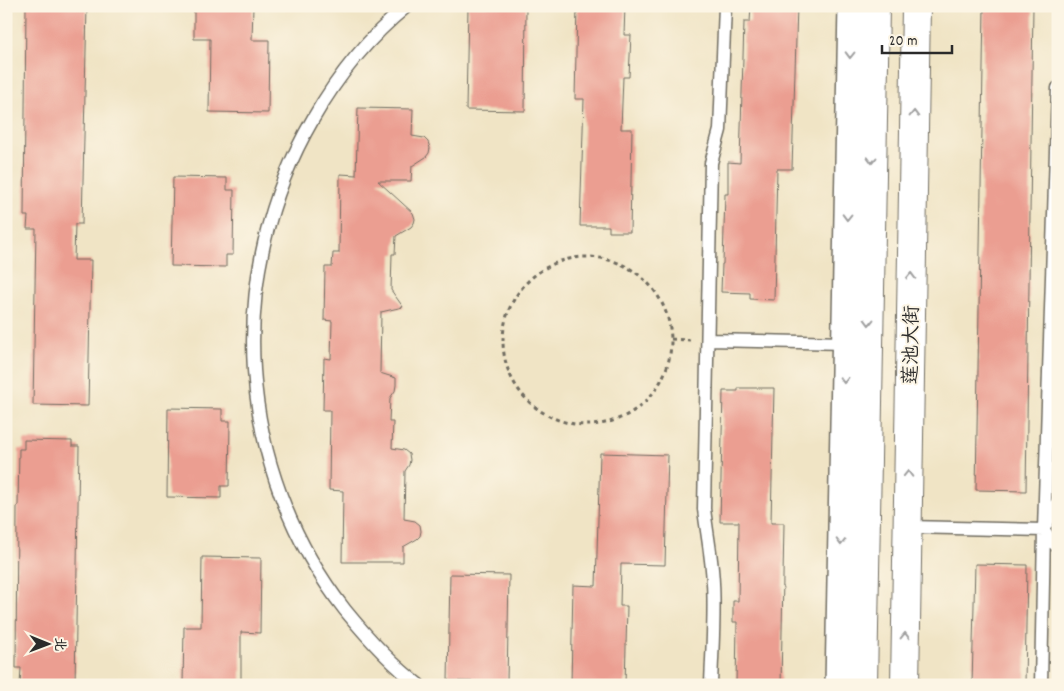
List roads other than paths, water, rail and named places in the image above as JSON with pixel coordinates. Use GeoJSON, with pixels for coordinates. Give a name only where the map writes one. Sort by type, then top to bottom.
{"type":"FeatureCollection","features":[{"type":"Feature","properties":{"kind":"main road","name":"莲池大街"},"geometry":{"type":"LineString","coordinates":[[863,685],[875,6]]}},
{"type":"Feature","properties":{"kind":"main road","name":"莲池大街"},"geometry":{"type":"LineString","coordinates":[[904,685],[916,6]]}},
{"type":"Feature","properties":{"kind":"street"},"geometry":{"type":"LineString","coordinates":[[838,685],[850,6]]}},
{"type":"Feature","properties":{"kind":"lane"},"geometry":{"type":"LineString","coordinates":[[407,6],[371,40],[346,70],[323,102],[286,172],[272,210],[262,248],[253,327],[253,367],[257,408],[266,447],[277,486],[292,524],[311,560],[333,594],[358,626],[386,656],[419,685]]}},
{"type":"Feature","properties":{"kind":"lane"},"geometry":{"type":"LineString","coordinates":[[711,685],[713,584],[712,560],[706,533],[704,509],[712,163],[720,130],[725,6]]}},
{"type":"Feature","properties":{"kind":"lane"},"geometry":{"type":"LineString","coordinates":[[1041,685],[1058,88]]}},
{"type":"Feature","properties":{"kind":"lane"},"geometry":{"type":"LineString","coordinates":[[708,340],[844,343]]}},
{"type":"Feature","properties":{"kind":"lane"},"geometry":{"type":"LineString","coordinates":[[1044,530],[1058,500]]}},
{"type":"Feature","properties":{"kind":"lane"},"geometry":{"type":"LineString","coordinates":[[907,527],[1044,530]]}},
{"type":"Feature","properties":{"kind":"lane"},"geometry":{"type":"LineString","coordinates":[[1044,530],[1058,548]]}}]}
